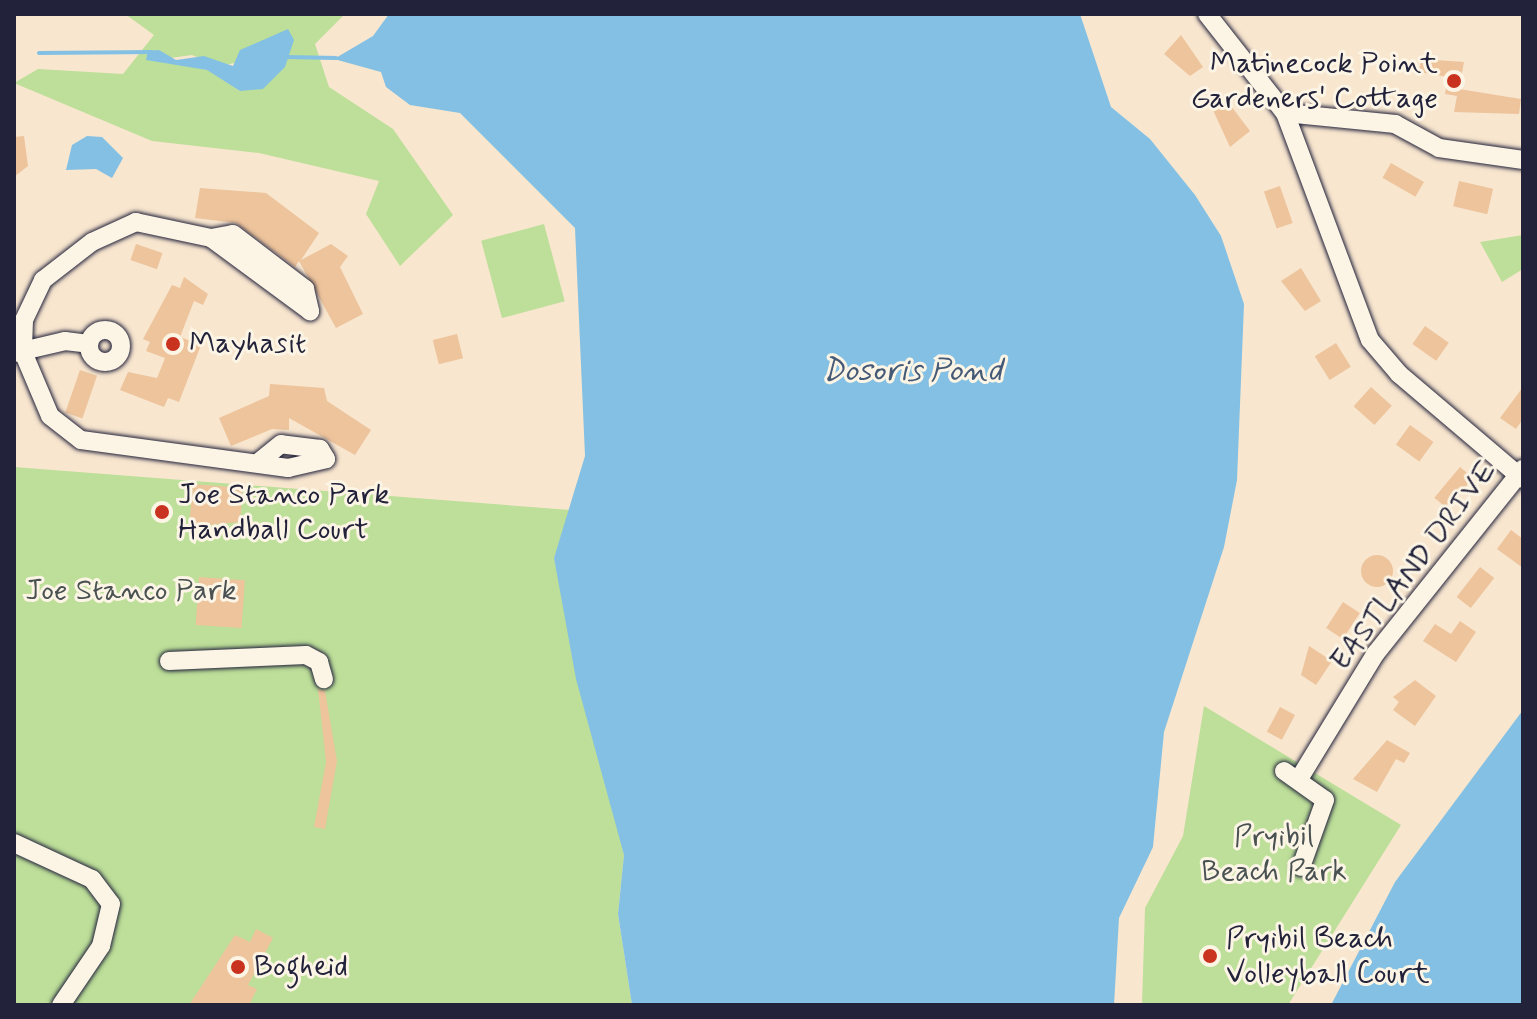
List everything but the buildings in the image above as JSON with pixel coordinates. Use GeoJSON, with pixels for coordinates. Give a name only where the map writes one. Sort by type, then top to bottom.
{"type":"FeatureCollection","features":[{"type":"Feature","properties":{"kind":"street"},"geometry":{"type":"LineString","coordinates":[[1207,14],[1285,113],[1370,340],[1399,374],[1521,474]]}},
{"type":"Feature","properties":{"kind":"street"},"geometry":{"type":"LineString","coordinates":[[1285,113],[1395,124],[1439,148],[1523,160]]}},
{"type":"Feature","properties":{"kind":"street"},"geometry":{"type":"LineString","coordinates":[[211,238],[299,309],[310,311],[305,289],[233,234],[211,238],[136,222],[92,242],[35,290],[18,352],[50,416],[81,440],[260,461]]}},
{"type":"Feature","properties":{"kind":"street"},"geometry":{"type":"LineString","coordinates":[[18,352],[65,341],[89,344]]}},
{"type":"Feature","properties":{"kind":"street","name":"EASTLAND DRIVE"},"geometry":{"type":"LineString","coordinates":[[1301,867],[1325,800],[1292,775],[1376,653],[1521,474]]}},
{"type":"Feature","properties":{"kind":"street"},"geometry":{"type":"LineString","coordinates":[[169,661],[306,655],[319,662],[324,679]]}},
{"type":"Feature","properties":{"kind":"street"},"geometry":{"type":"LineString","coordinates":[[14,843],[92,879],[111,904],[101,946],[61,1005]]}},
{"type":"Feature","properties":{"kind":"green space"},"geometry":{"type":"Polygon","coordinates":[[[125,14],[345,14],[315,44],[329,87],[393,129],[453,215],[400,266],[366,214],[379,181],[259,153],[152,141],[14,83],[38,69],[123,74],[154,35],[125,14]],[[192,55],[156,60],[208,70],[240,91],[240,62],[219,66],[192,55]]]}},
{"type":"Feature","properties":{"kind":"green space"},"geometry":{"type":"Polygon","coordinates":[[[544,224],[565,301],[502,318],[481,241],[544,224]]]}},
{"type":"Feature","properties":{"kind":"green space"},"geometry":{"type":"Polygon","coordinates":[[[1523,235],[1523,269],[1502,282],[1480,242],[1523,235]]]}},
{"type":"Feature","properties":{"kind":"green space","name":"Joe Stanco Park"},"geometry":{"type":"Polygon","coordinates":[[[14,467],[570,510],[554,558],[624,855],[618,914],[632,1005],[14,1005],[14,467]]]}},
{"type":"Feature","properties":{"kind":"green space","name":"Pryibil Beach Park"},"geometry":{"type":"Polygon","coordinates":[[[1204,706],[1401,825],[1288,1005],[1142,1005],[1145,908],[1183,836],[1204,706]]]}},
{"type":"Feature","properties":{"kind":"water","name":"Dosoris Pond"},"geometry":{"type":"Polygon","coordinates":[[[389,14],[1080,14],[1111,107],[1150,139],[1195,195],[1221,236],[1244,304],[1237,480],[1224,547],[1164,732],[1153,847],[1119,918],[1114,1005],[632,1005],[618,914],[624,855],[576,679],[554,558],[585,456],[575,228],[460,113],[410,105],[386,87],[381,72],[334,59],[373,36],[389,14]]]}},
{"type":"Feature","properties":{"kind":"water"},"geometry":{"type":"Polygon","coordinates":[[[288,29],[294,40],[285,67],[263,89],[240,91],[207,70],[146,60],[148,51],[159,50],[176,60],[204,56],[233,66],[240,50],[288,29]]]}},
{"type":"Feature","properties":{"kind":"water"},"geometry":{"type":"Polygon","coordinates":[[[87,136],[102,137],[123,158],[112,178],[96,169],[66,170],[72,145],[87,136]]]}},
{"type":"Feature","properties":{"kind":"water"},"geometry":{"type":"Polygon","coordinates":[[[1523,710],[1523,1005],[1331,1005],[1395,882],[1523,710]]]}},
{"type":"Feature","properties":{"kind":"waterway"},"geometry":{"type":"LineString","coordinates":[[39,53],[152,52]]}},
{"type":"Feature","properties":{"kind":"waterway"},"geometry":{"type":"LineString","coordinates":[[286,57],[336,58]]}},
{"type":"Feature","properties":{"kind":"place","name":"Matinecock Point Gardeners' Cottage"},"geometry":{"type":"Point","coordinates":[1454,81]}},
{"type":"Feature","properties":{"kind":"place","name":"Mayhasit"},"geometry":{"type":"Point","coordinates":[173,344]}},
{"type":"Feature","properties":{"kind":"place","name":"Joe Stanco Park Handball Court"},"geometry":{"type":"Point","coordinates":[162,512]}},
{"type":"Feature","properties":{"kind":"place","name":"Pryibil Beach Volleyball Court"},"geometry":{"type":"Point","coordinates":[1210,956]}},
{"type":"Feature","properties":{"kind":"place","name":"Bogheid"},"geometry":{"type":"Point","coordinates":[238,967]}}]}
